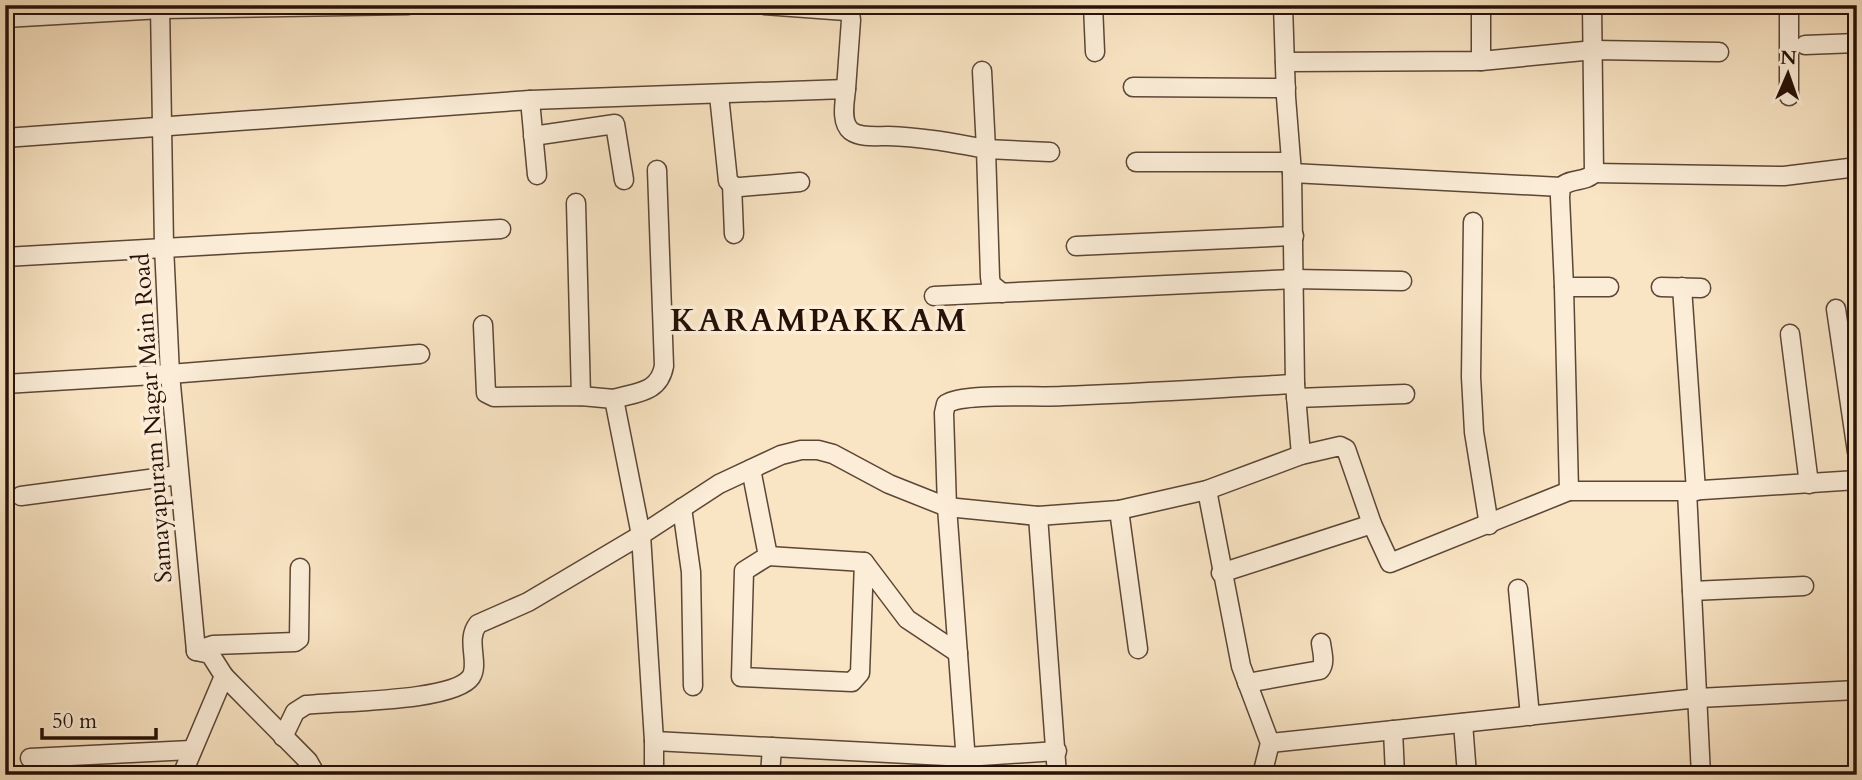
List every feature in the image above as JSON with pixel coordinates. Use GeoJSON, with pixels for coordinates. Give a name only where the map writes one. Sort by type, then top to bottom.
{"type":"FeatureCollection","features":[{"type":"Feature","properties":{"kind":"street"},"geometry":{"type":"LineString","coordinates":[[5,18],[160,7],[408,5]]}},
{"type":"Feature","properties":{"kind":"street"},"geometry":{"type":"LineString","coordinates":[[764,5],[846,11],[851,16],[844,116],[852,133],[865,136],[924,137],[986,149],[1049,152]]}},
{"type":"Feature","properties":{"kind":"street"},"geometry":{"type":"LineString","coordinates":[[1093,5],[1096,52]]}},
{"type":"Feature","properties":{"kind":"street"},"geometry":{"type":"LineString","coordinates":[[1283,5],[1292,167],[1296,391],[1301,455]]}},
{"type":"Feature","properties":{"kind":"street"},"geometry":{"type":"LineString","coordinates":[[1481,5],[1481,61]]}},
{"type":"Feature","properties":{"kind":"street"},"geometry":{"type":"LineString","coordinates":[[1136,162],[1292,167],[1561,187],[1570,180],[1590,178],[1594,173],[1592,5]]}},
{"type":"Feature","properties":{"kind":"street"},"geometry":{"type":"LineString","coordinates":[[1789,5],[1789,96]]}},
{"type":"Feature","properties":{"kind":"street","name":"Samayapuram Nagar Main Road"},"geometry":{"type":"LineString","coordinates":[[160,7],[164,246],[170,374],[196,651]]}},
{"type":"Feature","properties":{"kind":"street"},"geometry":{"type":"LineString","coordinates":[[1805,45],[1857,43]]}},
{"type":"Feature","properties":{"kind":"street"},"geometry":{"type":"LineString","coordinates":[[1285,62],[1481,61],[1594,50],[1719,52]]}},
{"type":"Feature","properties":{"kind":"street"},"geometry":{"type":"LineString","coordinates":[[982,71],[990,277],[991,284],[1002,293]]}},
{"type":"Feature","properties":{"kind":"street"},"geometry":{"type":"LineString","coordinates":[[1133,87],[1286,88]]}},
{"type":"Feature","properties":{"kind":"street"},"geometry":{"type":"LineString","coordinates":[[5,138],[530,100],[846,89]]}},
{"type":"Feature","properties":{"kind":"street"},"geometry":{"type":"LineString","coordinates":[[719,94],[728,181],[740,187],[800,183]]}},
{"type":"Feature","properties":{"kind":"street"},"geometry":{"type":"LineString","coordinates":[[530,100],[537,175]]}},
{"type":"Feature","properties":{"kind":"street"},"geometry":{"type":"LineString","coordinates":[[533,136],[615,124],[624,180]]}},
{"type":"Feature","properties":{"kind":"street"},"geometry":{"type":"LineString","coordinates":[[1594,173],[1784,176],[1857,167]]}},
{"type":"Feature","properties":{"kind":"street"},"geometry":{"type":"LineString","coordinates":[[483,325],[486,393],[494,397],[581,396],[614,400],[651,388],[662,376],[664,366],[657,170]]}},
{"type":"Feature","properties":{"kind":"street"},"geometry":{"type":"LineString","coordinates":[[732,185],[734,234]]}},
{"type":"Feature","properties":{"kind":"street"},"geometry":{"type":"LineString","coordinates":[[1561,187],[1569,491]]}},
{"type":"Feature","properties":{"kind":"street"},"geometry":{"type":"LineString","coordinates":[[576,203],[581,396]]}},
{"type":"Feature","properties":{"kind":"street"},"geometry":{"type":"LineString","coordinates":[[1473,222],[1471,377],[1474,432],[1489,525]]}},
{"type":"Feature","properties":{"kind":"street"},"geometry":{"type":"LineString","coordinates":[[5,257],[501,229]]}},
{"type":"Feature","properties":{"kind":"street"},"geometry":{"type":"LineString","coordinates":[[1076,246],[1294,236]]}},
{"type":"Feature","properties":{"kind":"street"},"geometry":{"type":"LineString","coordinates":[[934,296],[1294,279],[1402,281]]}},
{"type":"Feature","properties":{"kind":"street"},"geometry":{"type":"LineString","coordinates":[[1564,288],[1609,287]]}},
{"type":"Feature","properties":{"kind":"street"},"geometry":{"type":"LineString","coordinates":[[1661,287],[1701,288]]}},
{"type":"Feature","properties":{"kind":"street"},"geometry":{"type":"LineString","coordinates":[[1682,287],[1692,491],[1692,591],[1702,775]]}},
{"type":"Feature","properties":{"kind":"street"},"geometry":{"type":"LineString","coordinates":[[1836,309],[1857,452]]}},
{"type":"Feature","properties":{"kind":"street"},"geometry":{"type":"LineString","coordinates":[[1790,334],[1810,484]]}},
{"type":"Feature","properties":{"kind":"street"},"geometry":{"type":"LineString","coordinates":[[5,384],[420,354]]}},
{"type":"Feature","properties":{"kind":"street"},"geometry":{"type":"LineString","coordinates":[[966,766],[947,507],[946,404],[953,400],[1296,391],[1405,394]]}},
{"type":"Feature","properties":{"kind":"street"},"geometry":{"type":"LineString","coordinates":[[614,400],[641,535],[654,741],[653,775]]}},
{"type":"Feature","properties":{"kind":"street"},"geometry":{"type":"LineString","coordinates":[[283,737],[295,712],[306,705],[418,696],[458,686],[473,673],[472,635],[478,624],[528,602],[641,535],[719,484],[781,455],[801,450],[818,450],[833,454],[889,484],[947,507],[1038,516],[1119,510],[1207,490],[1334,445],[1346,449],[1372,524],[1390,563],[1569,491],[1692,491],[1857,480]]}},
{"type":"Feature","properties":{"kind":"street"},"geometry":{"type":"LineString","coordinates":[[751,469],[768,556]]}},
{"type":"Feature","properties":{"kind":"street"},"geometry":{"type":"LineString","coordinates":[[21,496],[179,475]]}},
{"type":"Feature","properties":{"kind":"street"},"geometry":{"type":"LineString","coordinates":[[1207,490],[1241,666],[1270,743],[1262,775]]}},
{"type":"Feature","properties":{"kind":"street"},"geometry":{"type":"LineString","coordinates":[[682,508],[691,572],[693,686]]}},
{"type":"Feature","properties":{"kind":"street"},"geometry":{"type":"LineString","coordinates":[[1119,510],[1138,649]]}},
{"type":"Feature","properties":{"kind":"street"},"geometry":{"type":"LineString","coordinates":[[1038,516],[1057,775]]}},
{"type":"Feature","properties":{"kind":"street"},"geometry":{"type":"LineString","coordinates":[[1221,573],[1372,524]]}},
{"type":"Feature","properties":{"kind":"street"},"geometry":{"type":"LineString","coordinates":[[864,562],[860,673],[852,682],[741,677],[744,571],[768,556],[864,562],[907,620],[958,653]]}},
{"type":"Feature","properties":{"kind":"street"},"geometry":{"type":"LineString","coordinates":[[196,651],[213,645],[295,642],[299,639],[300,568]]}},
{"type":"Feature","properties":{"kind":"street"},"geometry":{"type":"LineString","coordinates":[[1692,591],[1804,586]]}},
{"type":"Feature","properties":{"kind":"street"},"geometry":{"type":"LineString","coordinates":[[1518,589],[1530,716]]}},
{"type":"Feature","properties":{"kind":"street"},"geometry":{"type":"LineString","coordinates":[[1247,683],[1320,670],[1324,659],[1321,643]]}},
{"type":"Feature","properties":{"kind":"street"},"geometry":{"type":"LineString","coordinates":[[196,651],[209,654],[225,676],[308,761],[316,775]]}},
{"type":"Feature","properties":{"kind":"street"},"geometry":{"type":"LineString","coordinates":[[182,775],[225,676]]}},
{"type":"Feature","properties":{"kind":"street"},"geometry":{"type":"LineString","coordinates":[[1270,743],[1698,698],[1857,690]]}},
{"type":"Feature","properties":{"kind":"street"},"geometry":{"type":"LineString","coordinates":[[1463,723],[1467,775]]}},
{"type":"Feature","properties":{"kind":"street"},"geometry":{"type":"LineString","coordinates":[[1393,730],[1395,775]]}},
{"type":"Feature","properties":{"kind":"street"},"geometry":{"type":"LineString","coordinates":[[654,741],[772,747],[966,766],[1057,751]]}},
{"type":"Feature","properties":{"kind":"street"},"geometry":{"type":"LineString","coordinates":[[770,775],[772,747]]}},
{"type":"Feature","properties":{"kind":"street"},"geometry":{"type":"LineString","coordinates":[[30,758],[191,750]]}},
{"type":"Feature","properties":{"kind":"district","name":"KARAMPAKKAM"},"geometry":{"type":"Point","coordinates":[819,320]}}]}
